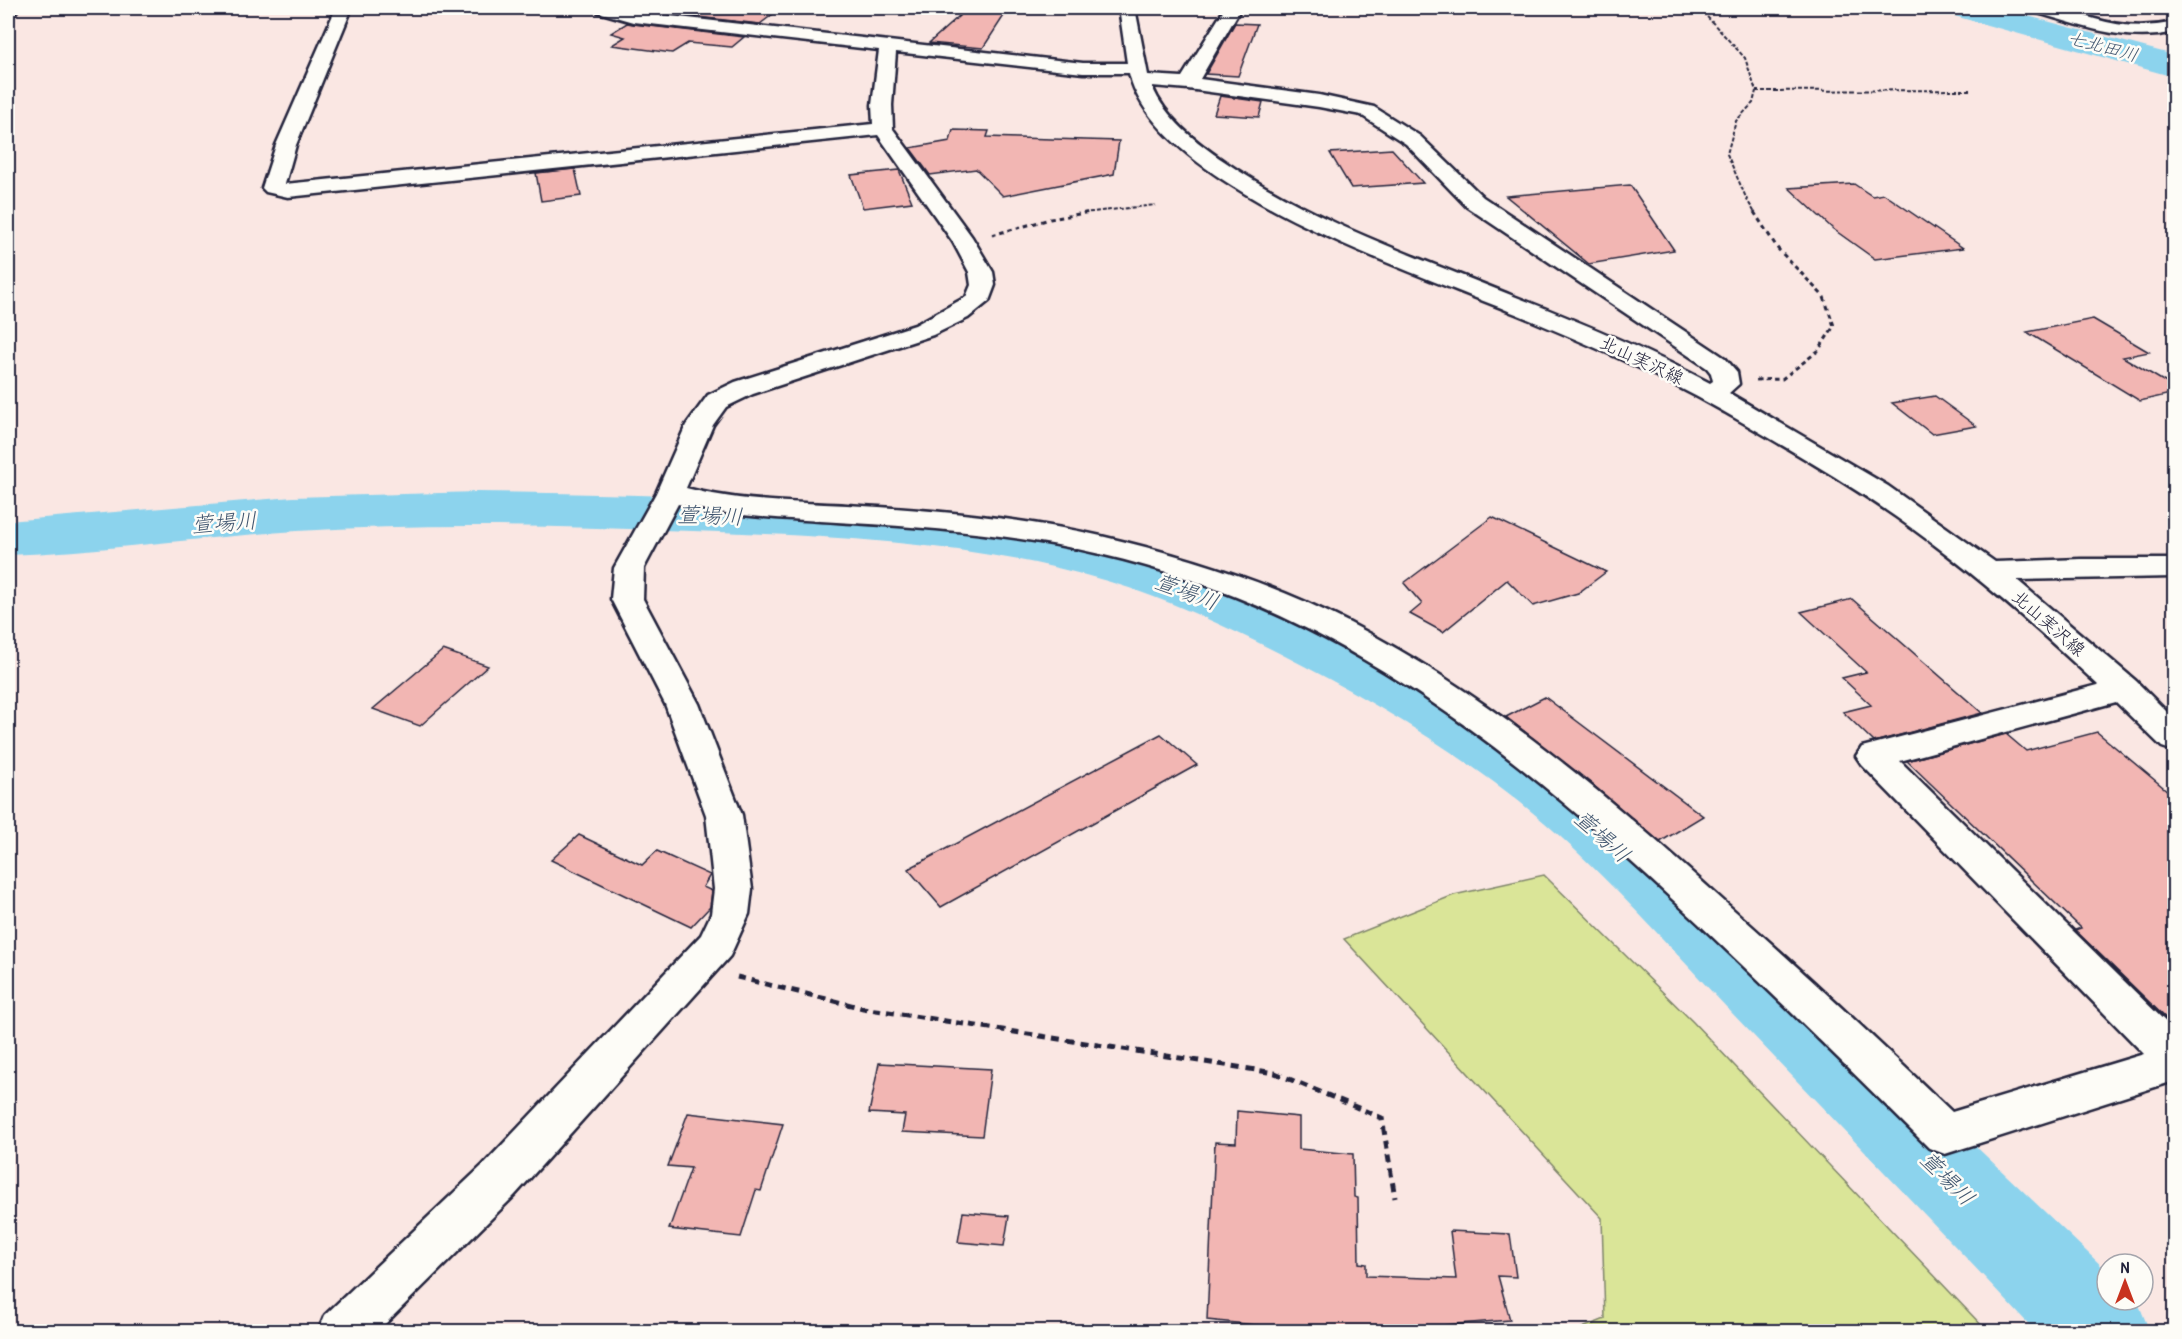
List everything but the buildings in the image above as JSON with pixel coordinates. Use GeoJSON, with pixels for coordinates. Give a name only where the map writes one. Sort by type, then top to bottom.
{"type":"FeatureCollection","features":[{"type":"Feature","properties":{"kind":"street"},"geometry":{"type":"LineString","coordinates":[[344,8],[286,145],[273,188],[288,191],[883,129]]}},
{"type":"Feature","properties":{"kind":"street"},"geometry":{"type":"LineString","coordinates":[[604,8],[633,16],[1140,74],[1319,101],[1367,111],[1413,140],[1474,202],[1716,363],[1724,372],[1719,387]]}},
{"type":"Feature","properties":{"kind":"street","name":"北山実沢線"},"geometry":{"type":"LineString","coordinates":[[1127,8],[1140,74],[1151,101],[1180,135],[1224,170],[1287,207],[1372,248],[1535,313],[1637,357],[1719,387],[1906,511],[1990,573],[2054,626],[2175,739]]}},
{"type":"Feature","properties":{"kind":"street"},"geometry":{"type":"LineString","coordinates":[[1188,83],[1233,8]]}},
{"type":"Feature","properties":{"kind":"street"},"geometry":{"type":"LineString","coordinates":[[2051,9],[2100,13],[2132,22],[2165,24]]}},
{"type":"Feature","properties":{"kind":"street"},"geometry":{"type":"LineString","coordinates":[[2082,12],[2134,32],[2165,24]]}},
{"type":"Feature","properties":{"kind":"street"},"geometry":{"type":"LineString","coordinates":[[342,1332],[499,1180],[716,945],[730,914],[734,889],[724,815],[682,704],[627,599],[629,568],[668,498],[700,425],[717,401],[744,388],[924,330],[959,313],[977,301],[983,285],[981,272],[964,242],[883,129],[882,105],[888,45]]}},
{"type":"Feature","properties":{"kind":"street"},"geometry":{"type":"LineString","coordinates":[[668,498],[782,511],[846,513],[973,524],[1095,544],[1166,561],[1236,585],[1368,645],[1524,749],[1660,864],[1892,1081],[1945,1134],[2175,1063]]}},
{"type":"Feature","properties":{"kind":"street"},"geometry":{"type":"LineString","coordinates":[[1990,573],[2081,568],[2175,568]]}},
{"type":"Feature","properties":{"kind":"street"},"geometry":{"type":"LineString","coordinates":[[2124,689],[1874,756],[2175,1057]]}},
{"type":"Feature","properties":{"kind":"path"},"geometry":{"type":"LineString","coordinates":[[1699,8],[1745,58],[1756,92],[1753,103],[1736,121],[1727,154],[1747,200],[1778,249],[1824,297],[1834,326],[1818,351],[1782,379],[1719,387]]}},
{"type":"Feature","properties":{"kind":"path"},"geometry":{"type":"LineString","coordinates":[[1756,92],[1972,90]]}},
{"type":"Feature","properties":{"kind":"path"},"geometry":{"type":"LineString","coordinates":[[964,242],[1050,219],[1099,210],[1156,206]]}},
{"type":"Feature","properties":{"kind":"path"},"geometry":{"type":"LineString","coordinates":[[695,967],[863,1008],[1275,1072],[1382,1118],[1395,1198]]}},
{"type":"Feature","properties":{"kind":"green space"},"geometry":{"type":"Polygon","coordinates":[[[1544,875],[1693,1022],[1987,1331],[1575,1331],[1605,1319],[1602,1218],[1344,939],[1454,895],[1544,875]]]}},
{"type":"Feature","properties":{"kind":"waterway","name":"七北田川"},"geometry":{"type":"LineString","coordinates":[[1963,8],[2174,66]]}},
{"type":"Feature","properties":{"kind":"waterway","name":"萱場川"},"geometry":{"type":"LineString","coordinates":[[8,538],[339,511],[525,509],[731,515],[865,523],[999,540],[1065,552],[1130,569],[1194,590],[1321,649],[1382,681],[1471,733],[1535,777],[1633,862],[2102,1332]]}}]}
